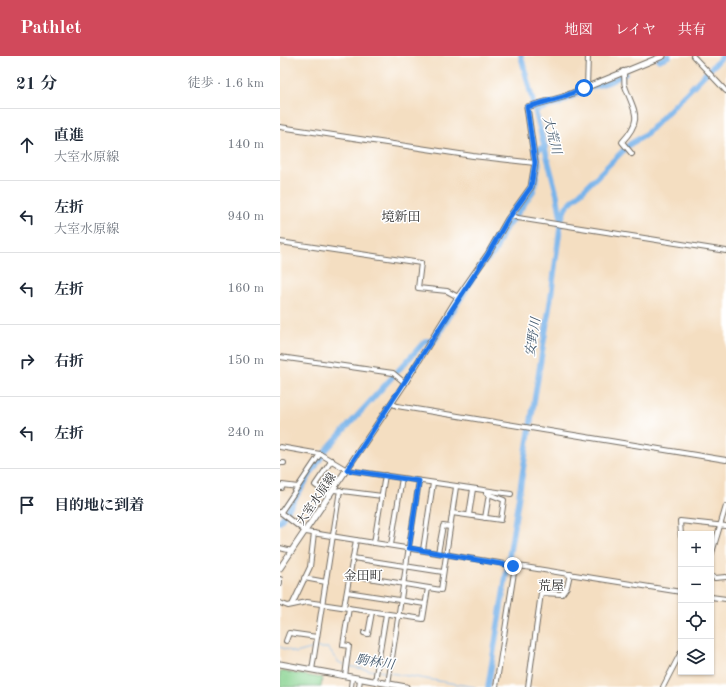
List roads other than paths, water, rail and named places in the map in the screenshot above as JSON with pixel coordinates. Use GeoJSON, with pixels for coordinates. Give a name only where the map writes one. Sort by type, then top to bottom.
{"type":"FeatureCollection","features":[{"type":"Feature","properties":{"kind":"main road","name":"大室水原線"},"geometry":{"type":"LineString","coordinates":[[280,568],[306,532],[405,383],[458,297],[488,254],[531,187],[535,163],[532,133],[527,114],[527,107],[587,87],[663,56]]}},
{"type":"Feature","properties":{"kind":"main road"},"geometry":{"type":"LineString","coordinates":[[280,664],[406,687]]}},
{"type":"Feature","properties":{"kind":"street"},"geometry":{"type":"LineString","coordinates":[[587,87],[588,56]]}},
{"type":"Feature","properties":{"kind":"street"},"geometry":{"type":"LineString","coordinates":[[693,56],[726,91]]}},
{"type":"Feature","properties":{"kind":"street"},"geometry":{"type":"LineString","coordinates":[[624,71],[626,77],[624,84],[635,115],[633,130],[622,142],[631,153]]}},
{"type":"Feature","properties":{"kind":"street"},"geometry":{"type":"LineString","coordinates":[[280,127],[535,163]]}},
{"type":"Feature","properties":{"kind":"street"},"geometry":{"type":"LineString","coordinates":[[513,216],[726,251]]}},
{"type":"Feature","properties":{"kind":"street"},"geometry":{"type":"LineString","coordinates":[[280,242],[421,263],[418,288],[446,291],[458,297]]}},
{"type":"Feature","properties":{"kind":"street"},"geometry":{"type":"LineString","coordinates":[[280,357],[393,373],[405,383]]}},
{"type":"Feature","properties":{"kind":"street"},"geometry":{"type":"LineString","coordinates":[[391,403],[397,406],[726,460]]}},
{"type":"Feature","properties":{"kind":"street"},"geometry":{"type":"LineString","coordinates":[[280,447],[320,454],[347,470],[511,494]]}},
{"type":"Feature","properties":{"kind":"street"},"geometry":{"type":"LineString","coordinates":[[320,454],[280,512],[306,532],[678,592]]}},
{"type":"Feature","properties":{"kind":"street"},"geometry":{"type":"LineString","coordinates":[[330,496],[315,485],[332,460]]}},
{"type":"Feature","properties":{"kind":"street"},"geometry":{"type":"LineString","coordinates":[[374,542],[385,475]]}},
{"type":"Feature","properties":{"kind":"street"},"geometry":{"type":"LineString","coordinates":[[391,545],[402,478]]}},
{"type":"Feature","properties":{"kind":"street"},"geometry":{"type":"LineString","coordinates":[[388,684],[419,481]]}},
{"type":"Feature","properties":{"kind":"street"},"geometry":{"type":"LineString","coordinates":[[423,550],[433,483]]}},
{"type":"Feature","properties":{"kind":"street"},"geometry":{"type":"LineString","coordinates":[[280,488],[282,488],[282,485],[298,487]]}},
{"type":"Feature","properties":{"kind":"street"},"geometry":{"type":"LineString","coordinates":[[350,575],[441,590],[445,554],[456,487]]}},
{"type":"Feature","properties":{"kind":"street"},"geometry":{"type":"LineString","coordinates":[[469,515],[473,489]]}},
{"type":"Feature","properties":{"kind":"street"},"geometry":{"type":"LineString","coordinates":[[334,490],[382,496]]}},
{"type":"Feature","properties":{"kind":"street"},"geometry":{"type":"LineString","coordinates":[[312,670],[340,490]]}},
{"type":"Feature","properties":{"kind":"street"},"geometry":{"type":"LineString","coordinates":[[452,513],[501,520],[504,500],[480,490]]}},
{"type":"Feature","properties":{"kind":"street"},"geometry":{"type":"LineString","coordinates":[[485,518],[489,494]]}},
{"type":"Feature","properties":{"kind":"street"},"geometry":{"type":"LineString","coordinates":[[714,546],[726,506]]}},
{"type":"Feature","properties":{"kind":"street"},"geometry":{"type":"LineString","coordinates":[[681,531],[680,521],[726,526]]}},
{"type":"Feature","properties":{"kind":"street"},"geometry":{"type":"LineString","coordinates":[[438,553],[443,526],[450,527]]}},
{"type":"Feature","properties":{"kind":"street"},"geometry":{"type":"LineString","coordinates":[[292,605],[310,567],[314,533]]}},
{"type":"Feature","properties":{"kind":"street"},"geometry":{"type":"LineString","coordinates":[[345,676],[349,646],[343,645],[347,608],[347,592],[356,540]]}},
{"type":"Feature","properties":{"kind":"street"},"geometry":{"type":"LineString","coordinates":[[280,548],[292,552]]}},
{"type":"Feature","properties":{"kind":"street"},"geometry":{"type":"LineString","coordinates":[[353,558],[443,572]]}},
{"type":"Feature","properties":{"kind":"street"},"geometry":{"type":"LineString","coordinates":[[496,687],[514,566]]}},
{"type":"Feature","properties":{"kind":"street"},"geometry":{"type":"LineString","coordinates":[[528,687],[536,638],[541,593],[562,594],[567,587],[570,574]]}},
{"type":"Feature","properties":{"kind":"street"},"geometry":{"type":"LineString","coordinates":[[714,578],[726,577]]}},
{"type":"Feature","properties":{"kind":"street"},"geometry":{"type":"LineString","coordinates":[[304,578],[326,582]]}},
{"type":"Feature","properties":{"kind":"street"},"geometry":{"type":"LineString","coordinates":[[280,579],[280,584]]}},
{"type":"Feature","properties":{"kind":"street"},"geometry":{"type":"LineString","coordinates":[[280,603],[288,606],[307,602],[423,619],[428,588]]}},
{"type":"Feature","properties":{"kind":"street"},"geometry":{"type":"LineString","coordinates":[[347,592],[425,604]]}},
{"type":"Feature","properties":{"kind":"street"},"geometry":{"type":"LineString","coordinates":[[714,597],[726,599]]}},
{"type":"Feature","properties":{"kind":"street"},"geometry":{"type":"LineString","coordinates":[[364,634],[368,634],[372,612]]}},
{"type":"Feature","properties":{"kind":"street"},"geometry":{"type":"LineString","coordinates":[[375,681],[386,614]]}},
{"type":"Feature","properties":{"kind":"street"},"geometry":{"type":"LineString","coordinates":[[286,641],[289,633],[317,637]]}},
{"type":"Feature","properties":{"kind":"street"},"geometry":{"type":"LineString","coordinates":[[663,687],[678,658]]}},
{"type":"Feature","properties":{"kind":"street"},"geometry":{"type":"LineString","coordinates":[[351,687],[352,678]]}},
{"type":"Feature","properties":{"kind":"street"},"geometry":{"type":"LineString","coordinates":[[359,687],[360,679]]}},
{"type":"Feature","properties":{"kind":"waterway","name":"大荒川"},"geometry":{"type":"LineString","coordinates":[[521,56],[557,195],[561,218]]}},
{"type":"Feature","properties":{"kind":"waterway"},"geometry":{"type":"LineString","coordinates":[[659,60],[669,56]]}},
{"type":"Feature","properties":{"kind":"waterway","name":"安野川"},"geometry":{"type":"LineString","coordinates":[[488,687],[551,297],[561,220],[566,207],[630,144],[644,136],[723,56]]}},
{"type":"Feature","properties":{"kind":"waterway"},"geometry":{"type":"LineString","coordinates":[[592,87],[609,82],[625,74]]}},
{"type":"Feature","properties":{"kind":"waterway"},"geometry":{"type":"LineString","coordinates":[[535,110],[558,104],[584,90]]}},
{"type":"Feature","properties":{"kind":"waterway"},"geometry":{"type":"LineString","coordinates":[[481,266],[494,253],[506,227],[513,220],[534,190],[539,163],[536,151],[545,146]]}},
{"type":"Feature","properties":{"kind":"waterway"},"geometry":{"type":"LineString","coordinates":[[280,522],[326,450],[425,341],[435,340],[474,277]]}},
{"type":"Feature","properties":{"kind":"waterway","name":"駒林川"},"geometry":{"type":"LineString","coordinates":[[280,647],[296,653],[314,648]]}},
{"type":"Feature","properties":{"kind":"waterway","name":"駒林川"},"geometry":{"type":"LineString","coordinates":[[317,648],[328,648],[337,661],[344,665]]}},
{"type":"Feature","properties":{"kind":"waterway","name":"駒林川"},"geometry":{"type":"LineString","coordinates":[[347,666],[375,671]]}},
{"type":"Feature","properties":{"kind":"waterway","name":"駒林川"},"geometry":{"type":"LineString","coordinates":[[379,671],[387,673]]}},
{"type":"Feature","properties":{"kind":"waterway","name":"駒林川"},"geometry":{"type":"LineString","coordinates":[[390,673],[475,687]]}},
{"type":"Feature","properties":{"kind":"district","name":"境新田"},"geometry":{"type":"Point","coordinates":[401,216]}},
{"type":"Feature","properties":{"kind":"district","name":"金田町"},"geometry":{"type":"Point","coordinates":[363,575]}},
{"type":"Feature","properties":{"kind":"district","name":"荒屋"},"geometry":{"type":"Point","coordinates":[551,585]}}]}
